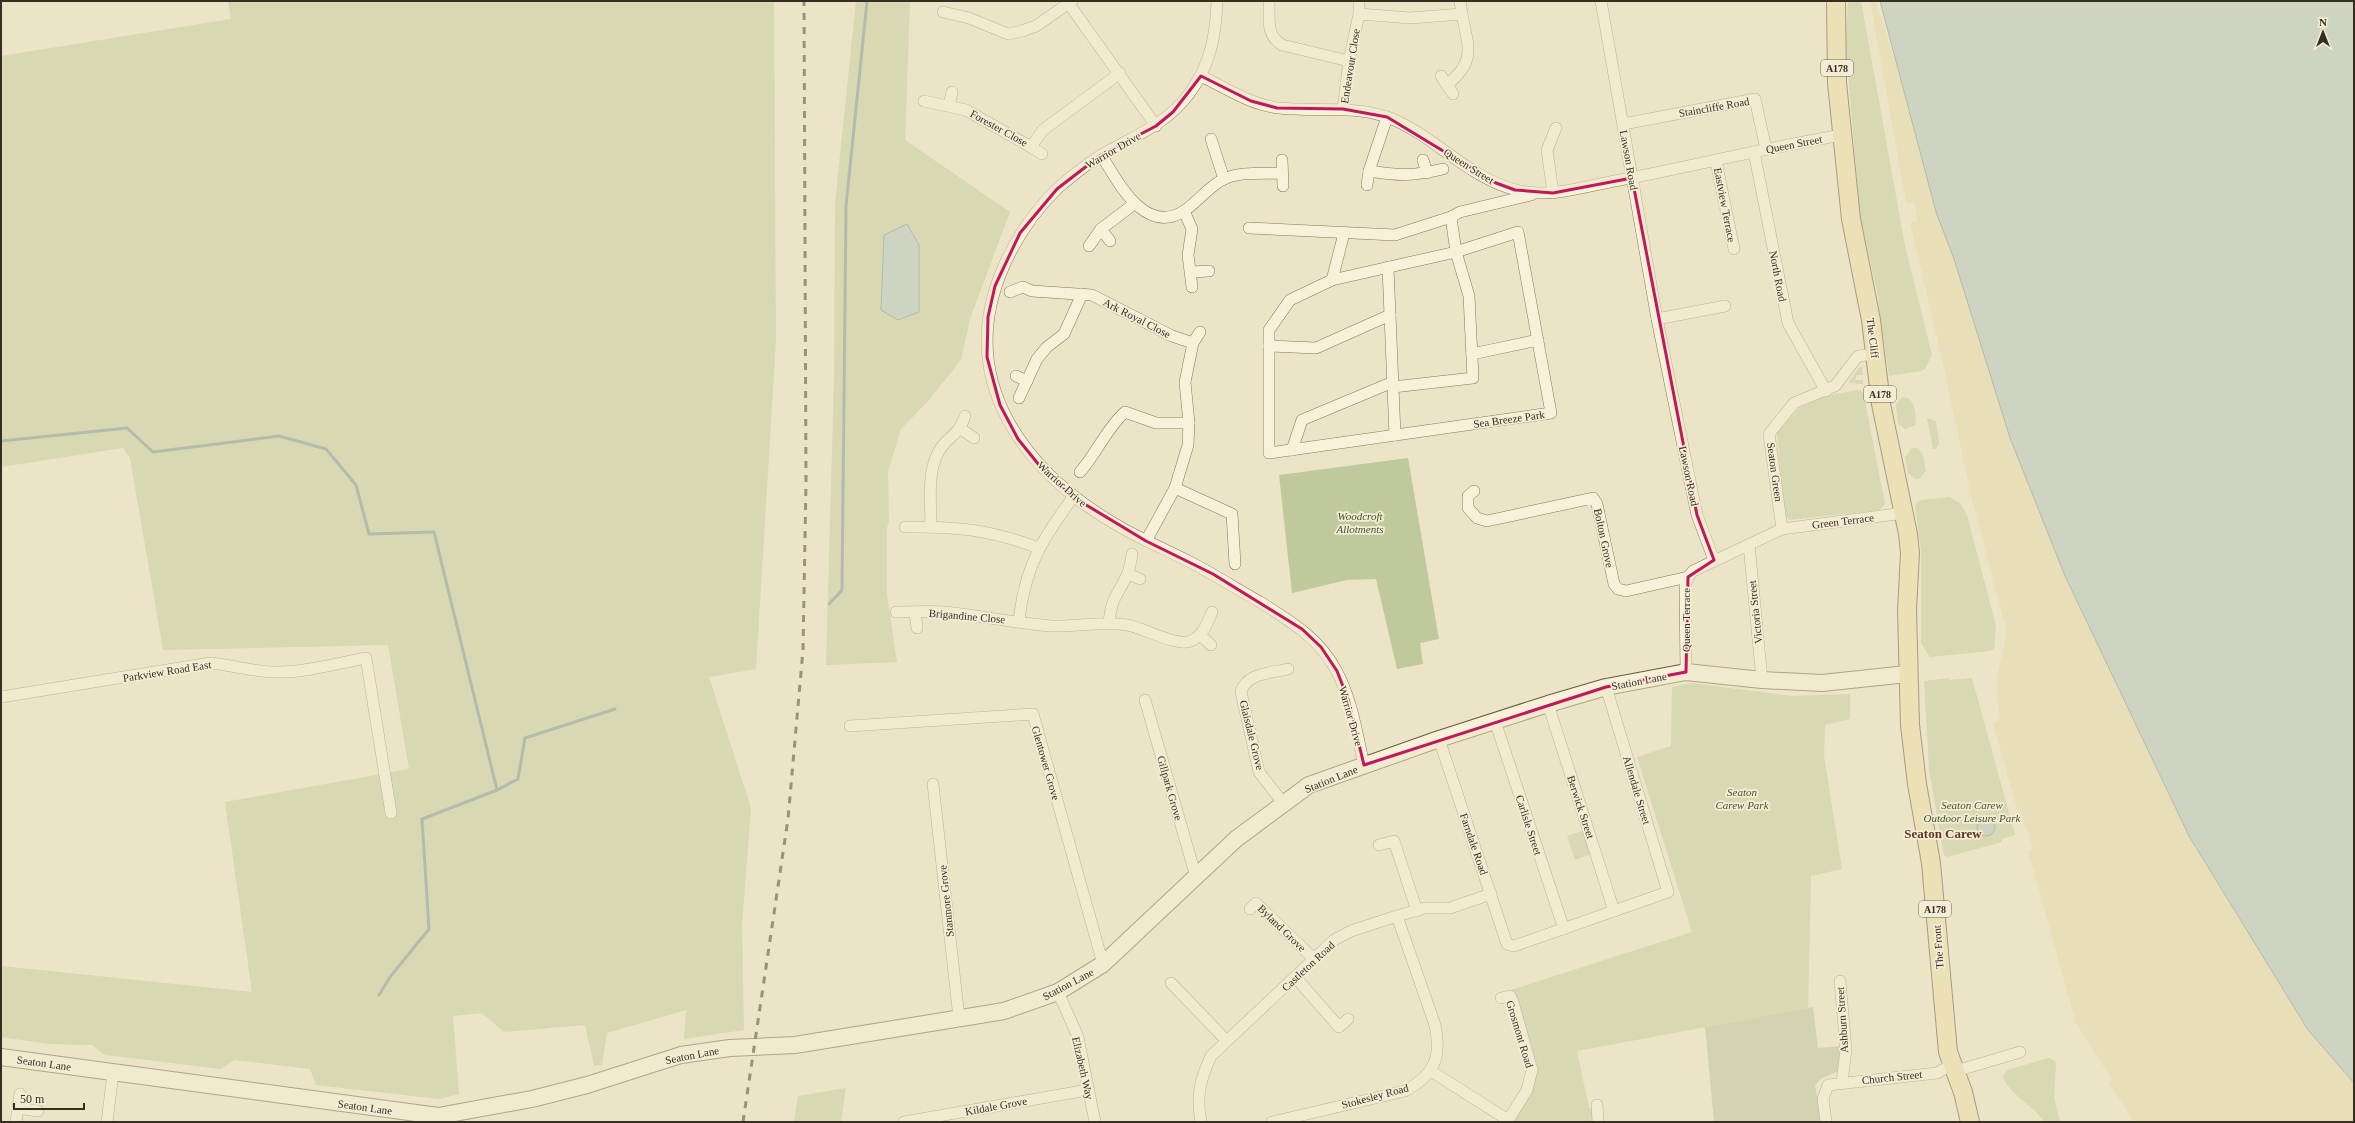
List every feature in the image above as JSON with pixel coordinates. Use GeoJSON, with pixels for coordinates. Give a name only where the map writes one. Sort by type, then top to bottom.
{"type":"FeatureCollection","features":[{"type":"Feature","properties":{"kind":"main road","name":"The Cliff"},"geometry":{"type":"LineString","coordinates":[[1836,1],[1837,84],[1851,219],[1866,291],[1881,404],[1904,513],[1910,553],[1907,610],[1907,674]]}},
{"type":"Feature","properties":{"kind":"main road","name":"Station Lane"},"geometry":{"type":"LineString","coordinates":[[795,1046],[1004,1011],[1058,992],[1084,978],[1103,964],[1236,839],[1309,785],[1439,739],[1606,687],[1686,672],[1762,680],[1822,683],[1907,674]]}},
{"type":"Feature","properties":{"kind":"main road","name":"The Front"},"geometry":{"type":"LineString","coordinates":[[1907,674],[1913,756],[1931,863],[1948,1052],[1954,1067],[1970,1122]]}},
{"type":"Feature","properties":{"kind":"main road","name":"Seaton Lane"},"geometry":{"type":"LineString","coordinates":[[1,1058],[438,1116],[532,1099],[587,1085],[681,1055],[730,1048],[795,1046]]}},
{"type":"Feature","properties":{"kind":"street","name":"Warrior Drive"},"geometry":{"type":"LineString","coordinates":[[1217,1],[1216,30],[1210,57],[1201,76],[1188,96],[1173,112],[1156,126],[1101,155],[1057,189],[1020,233],[995,286],[989,312],[986,338],[990,375],[1000,405],[1018,440],[1039,466],[1074,497],[1092,511],[1146,542],[1220,578],[1302,629],[1322,647],[1337,671],[1348,699],[1364,765]]}},
{"type":"Feature","properties":{"kind":"street"},"geometry":{"type":"LineString","coordinates":[[1269,1],[1270,35],[1274,39],[1282,44],[1349,61]]}},
{"type":"Feature","properties":{"kind":"street"},"geometry":{"type":"LineString","coordinates":[[1359,1],[1359,14]]}},
{"type":"Feature","properties":{"kind":"street"},"geometry":{"type":"LineString","coordinates":[[1447,85],[1460,74],[1468,61],[1468,45],[1460,1]]}},
{"type":"Feature","properties":{"kind":"street","name":"Lawson Road"},"geometry":{"type":"LineString","coordinates":[[1601,1],[1657,319],[1697,515],[1714,560]]}},
{"type":"Feature","properties":{"kind":"street"},"geometry":{"type":"LineString","coordinates":[[943,12],[969,18],[1008,34],[1036,26],[1070,2],[1156,126]]}},
{"type":"Feature","properties":{"kind":"street","name":"Endeavour Close"},"geometry":{"type":"LineString","coordinates":[[1343,109],[1349,61],[1359,14],[1410,18],[1462,14]]}},
{"type":"Feature","properties":{"kind":"street","name":"Forester Close"},"geometry":{"type":"LineString","coordinates":[[924,101],[949,106],[976,114],[1031,147],[1047,127],[1120,73]]}},
{"type":"Feature","properties":{"kind":"street","name":"Queen Street"},"geometry":{"type":"LineString","coordinates":[[1201,76],[1251,101],[1277,108],[1309,110],[1343,109],[1387,117],[1411,129],[1496,183],[1515,190],[1536,194],[1553,193],[1632,178],[1766,149],[1842,135]]}},
{"type":"Feature","properties":{"kind":"street"},"geometry":{"type":"LineString","coordinates":[[949,106],[952,92]]}},
{"type":"Feature","properties":{"kind":"street","name":"Staincliffe Road"},"geometry":{"type":"LineString","coordinates":[[1622,124],[1755,99],[1766,149]]}},
{"type":"Feature","properties":{"kind":"street"},"geometry":{"type":"LineString","coordinates":[[1367,185],[1369,171],[1387,117]]}},
{"type":"Feature","properties":{"kind":"street"},"geometry":{"type":"LineString","coordinates":[[1553,193],[1547,150],[1556,128]]}},
{"type":"Feature","properties":{"kind":"street"},"geometry":{"type":"LineString","coordinates":[[1211,138],[1224,179]]}},
{"type":"Feature","properties":{"kind":"street"},"geometry":{"type":"LineString","coordinates":[[1031,147],[1042,154]]}},
{"type":"Feature","properties":{"kind":"street","name":"North Road"},"geometry":{"type":"LineString","coordinates":[[1754,152],[1788,323],[1826,391]]}},
{"type":"Feature","properties":{"kind":"street"},"geometry":{"type":"LineString","coordinates":[[1101,155],[1134,204],[1146,213],[1162,217],[1184,211],[1224,179],[1239,175],[1282,173]]}},
{"type":"Feature","properties":{"kind":"street"},"geometry":{"type":"LineString","coordinates":[[1282,160],[1283,186]]}},
{"type":"Feature","properties":{"kind":"street"},"geometry":{"type":"LineString","coordinates":[[1423,160],[1427,173]]}},
{"type":"Feature","properties":{"kind":"street","name":"Eastview Terrace"},"geometry":{"type":"LineString","coordinates":[[1716,161],[1734,249]]}},
{"type":"Feature","properties":{"kind":"street"},"geometry":{"type":"LineString","coordinates":[[1369,171],[1400,176],[1427,173],[1442,169]]}},
{"type":"Feature","properties":{"kind":"street"},"geometry":{"type":"LineString","coordinates":[[1249,228],[1395,235],[1451,217],[1460,212],[1536,194]]}},
{"type":"Feature","properties":{"kind":"street"},"geometry":{"type":"LineString","coordinates":[[1088,246],[1101,229],[1134,204]]}},
{"type":"Feature","properties":{"kind":"street"},"geometry":{"type":"LineString","coordinates":[[1184,211],[1192,229],[1188,255],[1192,287]]}},
{"type":"Feature","properties":{"kind":"street"},"geometry":{"type":"LineString","coordinates":[[1292,450],[1302,420],[1393,385],[1473,378],[1469,296],[1456,252],[1451,217]]}},
{"type":"Feature","properties":{"kind":"street"},"geometry":{"type":"LineString","coordinates":[[1101,229],[1110,241]]}},
{"type":"Feature","properties":{"kind":"street"},"geometry":{"type":"LineString","coordinates":[[1332,280],[1344,232]]}},
{"type":"Feature","properties":{"kind":"street","name":"Sea Breeze Park"},"geometry":{"type":"LineString","coordinates":[[1518,232],[1551,413],[1269,453],[1269,330],[1290,300],[1332,280],[1456,252],[1518,232]]}},
{"type":"Feature","properties":{"kind":"street"},"geometry":{"type":"LineString","coordinates":[[1388,267],[1395,435]]}},
{"type":"Feature","properties":{"kind":"street"},"geometry":{"type":"LineString","coordinates":[[1191,272],[1209,271]]}},
{"type":"Feature","properties":{"kind":"street","name":"Ark Royal Close"},"geometry":{"type":"LineString","coordinates":[[1010,292],[1022,287],[1032,291],[1092,295],[1172,336],[1193,343]]}},
{"type":"Feature","properties":{"kind":"street"},"geometry":{"type":"LineString","coordinates":[[1019,398],[1037,359],[1047,347],[1064,334],[1082,294]]}},
{"type":"Feature","properties":{"kind":"street"},"geometry":{"type":"LineString","coordinates":[[1657,319],[1725,306]]}},
{"type":"Feature","properties":{"kind":"street"},"geometry":{"type":"LineString","coordinates":[[1269,346],[1316,348],[1390,315]]}},
{"type":"Feature","properties":{"kind":"street"},"geometry":{"type":"LineString","coordinates":[[1146,542],[1175,488],[1188,445],[1190,423],[1185,382],[1193,343],[1200,332]]}},
{"type":"Feature","properties":{"kind":"street"},"geometry":{"type":"LineString","coordinates":[[1472,354],[1538,340]]}},
{"type":"Feature","properties":{"kind":"street","name":"Seaton Green"},"geometry":{"type":"LineString","coordinates":[[1782,529],[1769,434],[1794,403],[1826,391],[1834,386],[1858,356],[1875,354]]}},
{"type":"Feature","properties":{"kind":"street"},"geometry":{"type":"LineString","coordinates":[[1016,376],[1027,381]]}},
{"type":"Feature","properties":{"kind":"street"},"geometry":{"type":"LineString","coordinates":[[1080,472],[1091,459],[1114,422],[1125,412],[1156,423],[1190,423]]}},
{"type":"Feature","properties":{"kind":"street"},"geometry":{"type":"LineString","coordinates":[[931,527],[932,486],[938,453],[946,442],[961,430],[965,416]]}},
{"type":"Feature","properties":{"kind":"street"},"geometry":{"type":"LineString","coordinates":[[961,430],[974,438]]}},
{"type":"Feature","properties":{"kind":"street"},"geometry":{"type":"LineString","coordinates":[[1175,488],[1232,514],[1235,564]]}},
{"type":"Feature","properties":{"kind":"street","name":"Bolton Grove"},"geometry":{"type":"LineString","coordinates":[[1474,491],[1468,496],[1468,508],[1476,518],[1487,521],[1592,498],[1597,504],[1614,584],[1618,589],[1626,591],[1688,577]]}},
{"type":"Feature","properties":{"kind":"street","name":"Brigandine Close"},"geometry":{"type":"LineString","coordinates":[[1019,621],[1025,580],[1039,548],[1074,497]]}},
{"type":"Feature","properties":{"kind":"street","name":"Green Terrace"},"geometry":{"type":"LineString","coordinates":[[1749,545],[1782,529],[1904,513]]}},
{"type":"Feature","properties":{"kind":"street"},"geometry":{"type":"LineString","coordinates":[[905,527],[971,529],[1006,536],[1039,548]]}},
{"type":"Feature","properties":{"kind":"street","name":"Queen Terrace"},"geometry":{"type":"LineString","coordinates":[[1686,672],[1685,586],[1688,577],[1692,571],[1749,545]]}},
{"type":"Feature","properties":{"kind":"street","name":"Victoria Street"},"geometry":{"type":"LineString","coordinates":[[1749,545],[1762,680]]}},
{"type":"Feature","properties":{"kind":"street"},"geometry":{"type":"LineString","coordinates":[[1109,624],[1110,608],[1116,593],[1128,574],[1132,554]]}},
{"type":"Feature","properties":{"kind":"street"},"geometry":{"type":"LineString","coordinates":[[1128,574],[1140,578]]}},
{"type":"Feature","properties":{"kind":"street","name":"Brigandine Close"},"geometry":{"type":"LineString","coordinates":[[896,612],[943,612],[1065,627],[1109,624],[1148,630],[1171,640],[1182,642],[1192,641],[1200,634]]}},
{"type":"Feature","properties":{"kind":"street","name":"Brigandine Close"},"geometry":{"type":"LineString","coordinates":[[915,612],[917,628]]}},
{"type":"Feature","properties":{"kind":"street"},"geometry":{"type":"LineString","coordinates":[[1211,645],[1200,634],[1212,612]]}},
{"type":"Feature","properties":{"kind":"street","name":"Parkview Road East"},"geometry":{"type":"LineString","coordinates":[[1,696],[210,663],[236,665],[264,672],[282,672],[366,658],[391,814]]}},
{"type":"Feature","properties":{"kind":"street","name":"Glaisdale Grove"},"geometry":{"type":"LineString","coordinates":[[1283,803],[1259,772],[1241,692],[1243,684],[1251,678],[1288,669]]}},
{"type":"Feature","properties":{"kind":"street","name":"Allendale Street"},"geometry":{"type":"LineString","coordinates":[[1606,687],[1668,892],[1614,911]]}},
{"type":"Feature","properties":{"kind":"street","name":"Gillpark Grove"},"geometry":{"type":"LineString","coordinates":[[1145,700],[1196,877]]}},
{"type":"Feature","properties":{"kind":"street","name":"Berwick Street"},"geometry":{"type":"LineString","coordinates":[[1548,704],[1614,911]]}},
{"type":"Feature","properties":{"kind":"street","name":"Glentower Grove"},"geometry":{"type":"LineString","coordinates":[[850,726],[1033,714],[1103,964]]}},
{"type":"Feature","properties":{"kind":"street","name":"Carlisle Street"},"geometry":{"type":"LineString","coordinates":[[1495,721],[1564,929]]}},
{"type":"Feature","properties":{"kind":"street","name":"Farndale Road"},"geometry":{"type":"LineString","coordinates":[[1439,739],[1508,944],[1514,946],[1564,929]]}},
{"type":"Feature","properties":{"kind":"street","name":"Stanmore Grove"},"geometry":{"type":"LineString","coordinates":[[933,784],[959,1018]]}},
{"type":"Feature","properties":{"kind":"street"},"geometry":{"type":"LineString","coordinates":[[1379,845],[1394,841],[1417,911]]}},
{"type":"Feature","properties":{"kind":"street","name":"Castleton Road"},"geometry":{"type":"LineString","coordinates":[[1201,1122],[1198,1106],[1200,1078],[1211,1056],[1226,1040],[1296,978],[1334,940],[1346,934],[1397,916],[1417,911],[1450,908],[1491,894]]}},
{"type":"Feature","properties":{"kind":"street","name":"Byland Grove"},"geometry":{"type":"LineString","coordinates":[[1250,909],[1256,903],[1314,959]]}},
{"type":"Feature","properties":{"kind":"street"},"geometry":{"type":"LineString","coordinates":[[1564,929],[1614,911]]}},
{"type":"Feature","properties":{"kind":"street"},"geometry":{"type":"LineString","coordinates":[[1397,916],[1435,1025],[1437,1045],[1436,1059],[1431,1071],[1508,1121]]}},
{"type":"Feature","properties":{"kind":"street"},"geometry":{"type":"LineString","coordinates":[[1296,978],[1339,1027],[1348,1020]]}},
{"type":"Feature","properties":{"kind":"street","name":"Ashburn Street"},"geometry":{"type":"LineString","coordinates":[[1840,981],[1846,1050],[1842,1082]]}},
{"type":"Feature","properties":{"kind":"street"},"geometry":{"type":"LineString","coordinates":[[1171,983],[1226,1040]]}},
{"type":"Feature","properties":{"kind":"street","name":"Elizabeth Way"},"geometry":{"type":"LineString","coordinates":[[1058,992],[1078,1037],[1095,1122]]}},
{"type":"Feature","properties":{"kind":"street","name":"Grosmont Road"},"geometry":{"type":"LineString","coordinates":[[1501,998],[1510,996],[1513,1002],[1532,1070],[1528,1090],[1508,1121]]}},
{"type":"Feature","properties":{"kind":"street","name":"Church Street"},"geometry":{"type":"LineString","coordinates":[[1826,1122],[1823,1099],[1828,1085],[1842,1082],[1937,1072],[2020,1052]]}},
{"type":"Feature","properties":{"kind":"street","name":"Stokesley Road"},"geometry":{"type":"LineString","coordinates":[[1272,1122],[1405,1090],[1422,1082],[1431,1071]]}},
{"type":"Feature","properties":{"kind":"street"},"geometry":{"type":"LineString","coordinates":[[109,1122],[113,1073]]}},
{"type":"Feature","properties":{"kind":"street","name":"Kildale Grove"},"geometry":{"type":"LineString","coordinates":[[904,1122],[1088,1090]]}},
{"type":"Feature","properties":{"kind":"street"},"geometry":{"type":"LineString","coordinates":[[16,1122],[20,1094]]}},
{"type":"Feature","properties":{"kind":"street"},"geometry":{"type":"LineString","coordinates":[[1597,1105],[1598,1122]]}},
{"type":"Feature","properties":{"kind":"street"},"geometry":{"type":"LineString","coordinates":[[18,1108],[38,1111]]}},
{"type":"Feature","properties":{"kind":"highlighted area"},"geometry":{"type":"Polygon","coordinates":[[[1201,76],[1251,101],[1277,108],[1343,109],[1387,117],[1496,183],[1515,190],[1553,193],[1632,178],[1697,515],[1714,560],[1688,577],[1686,672],[1606,687],[1364,765],[1348,699],[1337,671],[1321,647],[1302,629],[1213,574],[1146,541],[1073,497],[1039,465],[1018,439],[1000,405],[987,357],[988,317],[995,286],[1020,233],[1057,189],[1101,155],[1156,126],[1173,112],[1201,76]]]}},
{"type":"Feature","properties":{"kind":"green space"},"geometry":{"type":"Polygon","coordinates":[[[228,1],[774,1],[776,340],[756,669],[709,677],[751,808],[742,925],[744,1030],[684,1039],[686,1010],[607,1033],[602,1065],[594,1066],[585,1025],[504,1032],[482,1013],[453,1016],[459,1094],[439,1099],[316,1085],[310,1069],[234,1060],[221,1069],[105,1055],[92,1045],[49,1044],[1,1037],[1,966],[252,992],[225,802],[409,769],[388,645],[163,650],[130,458],[123,448],[1,467],[1,56],[231,19],[228,1]]]}},
{"type":"Feature","properties":{"kind":"green space"},"geometry":{"type":"Polygon","coordinates":[[[856,1],[910,1],[905,140],[1010,212],[970,319],[961,360],[928,401],[901,429],[888,472],[889,521],[887,528],[887,595],[897,662],[826,665],[834,379],[835,203],[856,1]]]}},
{"type":"Feature","properties":{"kind":"green space"},"geometry":{"type":"Polygon","coordinates":[[[1848,1],[1861,1],[1905,246],[1932,355],[1925,369],[1921,371],[1889,376],[1877,292],[1860,215],[1846,47],[1848,1]]]}},
{"type":"Feature","properties":{"kind":"green space"},"geometry":{"type":"Polygon","coordinates":[[[1862,367],[1863,375],[1856,375],[1856,380],[1863,380],[1863,384],[1848,383],[1859,368],[1862,367]]]}},
{"type":"Feature","properties":{"kind":"green space"},"geometry":{"type":"Polygon","coordinates":[[[1859,390],[1863,392],[1885,504],[1880,510],[1789,520],[1784,514],[1777,433],[1799,408],[1825,396],[1859,390]]]}},
{"type":"Feature","properties":{"kind":"green space"},"geometry":{"type":"Polygon","coordinates":[[[1902,397],[1910,400],[1916,414],[1915,425],[1905,429],[1898,424],[1896,405],[1902,397]]]}},
{"type":"Feature","properties":{"kind":"green space"},"geometry":{"type":"Polygon","coordinates":[[[1927,418],[1936,421],[1939,443],[1936,449],[1933,449],[1927,418]]]}},
{"type":"Feature","properties":{"kind":"green space"},"geometry":{"type":"Polygon","coordinates":[[[1912,448],[1918,448],[1923,455],[1926,471],[1919,479],[1915,479],[1908,473],[1905,457],[1912,448]]]}},
{"type":"Feature","properties":{"kind":"green space","name":"Woodcroft Allotments"},"geometry":{"type":"Polygon","coordinates":[[[1408,458],[1439,639],[1420,643],[1423,664],[1397,669],[1376,579],[1347,580],[1292,593],[1279,475],[1408,458]]]}},
{"type":"Feature","properties":{"kind":"green space"},"geometry":{"type":"Polygon","coordinates":[[[1949,497],[1960,503],[1967,515],[1996,626],[1994,649],[1990,651],[1930,657],[1921,643],[1921,551],[1915,504],[1921,500],[1949,497]]]}},
{"type":"Feature","properties":{"kind":"green space","name":"Seaton Carew Outdoor Leisure Park"},"geometry":{"type":"Polygon","coordinates":[[[1949,678],[1949,680],[1972,678],[2015,835],[2001,839],[2002,842],[1947,857],[1944,855],[1929,769],[1924,681],[1949,678]]]}},
{"type":"Feature","properties":{"kind":"green space","name":"Seaton Carew Park"},"geometry":{"type":"Polygon","coordinates":[[[1691,683],[1792,696],[1850,694],[1850,719],[1825,725],[1824,756],[1842,869],[1811,876],[1808,1008],[1577,1051],[1589,1108],[1593,1108],[1594,1122],[1509,1122],[1531,1065],[1511,990],[1692,932],[1637,757],[1671,746],[1672,687],[1691,683]]]}},
{"type":"Feature","properties":{"kind":"green space"},"geometry":{"type":"Polygon","coordinates":[[[1584,830],[1591,854],[1575,860],[1567,836],[1584,830]]]}},
{"type":"Feature","properties":{"kind":"green space"},"geometry":{"type":"Polygon","coordinates":[[[1813,1007],[1818,1048],[1841,1046],[1839,1071],[1822,1078],[1815,1085],[1821,1122],[1714,1122],[1705,1027],[1813,1007]]]}},
{"type":"Feature","properties":{"kind":"green space"},"geometry":{"type":"Polygon","coordinates":[[[2049,1058],[2055,1061],[2056,1065],[2054,1098],[2060,1122],[2044,1122],[2034,1110],[2015,1094],[2003,1077],[2007,1070],[2049,1058]]]}},
{"type":"Feature","properties":{"kind":"green space"},"geometry":{"type":"Polygon","coordinates":[[[846,1088],[841,1122],[794,1122],[798,1096],[846,1088]]]}},
{"type":"Feature","properties":{"kind":"sand"},"geometry":{"type":"Polygon","coordinates":[[[1870,1],[1876,1],[1906,97],[1880,1],[2354,445],[2354,1122],[2134,1122],[2109,1083],[2112,1080],[2076,1023],[2028,851],[2033,848],[2026,826],[2016,805],[1993,723],[2000,719],[1997,702],[1997,684],[2006,629],[1970,491],[1944,368],[1910,223],[1917,221],[1915,202],[1906,203],[1870,1]]]}},
{"type":"Feature","properties":{"kind":"water"},"geometry":{"type":"Polygon","coordinates":[[[1880,1],[2354,1],[2354,1083],[2308,1030],[2189,836],[2065,576],[2010,438],[1954,259],[1936,212],[1880,1]]]}},
{"type":"Feature","properties":{"kind":"water"},"geometry":{"type":"Polygon","coordinates":[[[907,224],[919,245],[919,312],[898,320],[881,310],[884,235],[907,224]]]}},
{"type":"Feature","properties":{"kind":"water"},"geometry":{"type":"Polygon","coordinates":[[[1982,818],[1990,818],[1995,823],[1993,834],[1990,836],[1982,836],[1977,831],[1977,823],[1982,818]]]}},
{"type":"Feature","properties":{"kind":"waterway"},"geometry":{"type":"LineString","coordinates":[[829,604],[842,590],[846,206],[867,1]]}},
{"type":"Feature","properties":{"kind":"waterway"},"geometry":{"type":"LineString","coordinates":[[1,441],[127,428],[153,452],[279,436],[326,449],[356,485],[369,534],[434,532],[497,790],[518,779],[525,738],[615,709]]}},
{"type":"Feature","properties":{"kind":"waterway"},"geometry":{"type":"LineString","coordinates":[[379,995],[390,977],[429,929],[422,819],[497,790]]}},
{"type":"Feature","properties":{"kind":"railway"},"geometry":{"type":"LineString","coordinates":[[743,1122],[788,819],[803,650],[806,482],[804,1]]}},
{"type":"Feature","properties":{"kind":"district","name":"Seaton Carew"},"geometry":{"type":"Point","coordinates":[1943,833]}}]}
